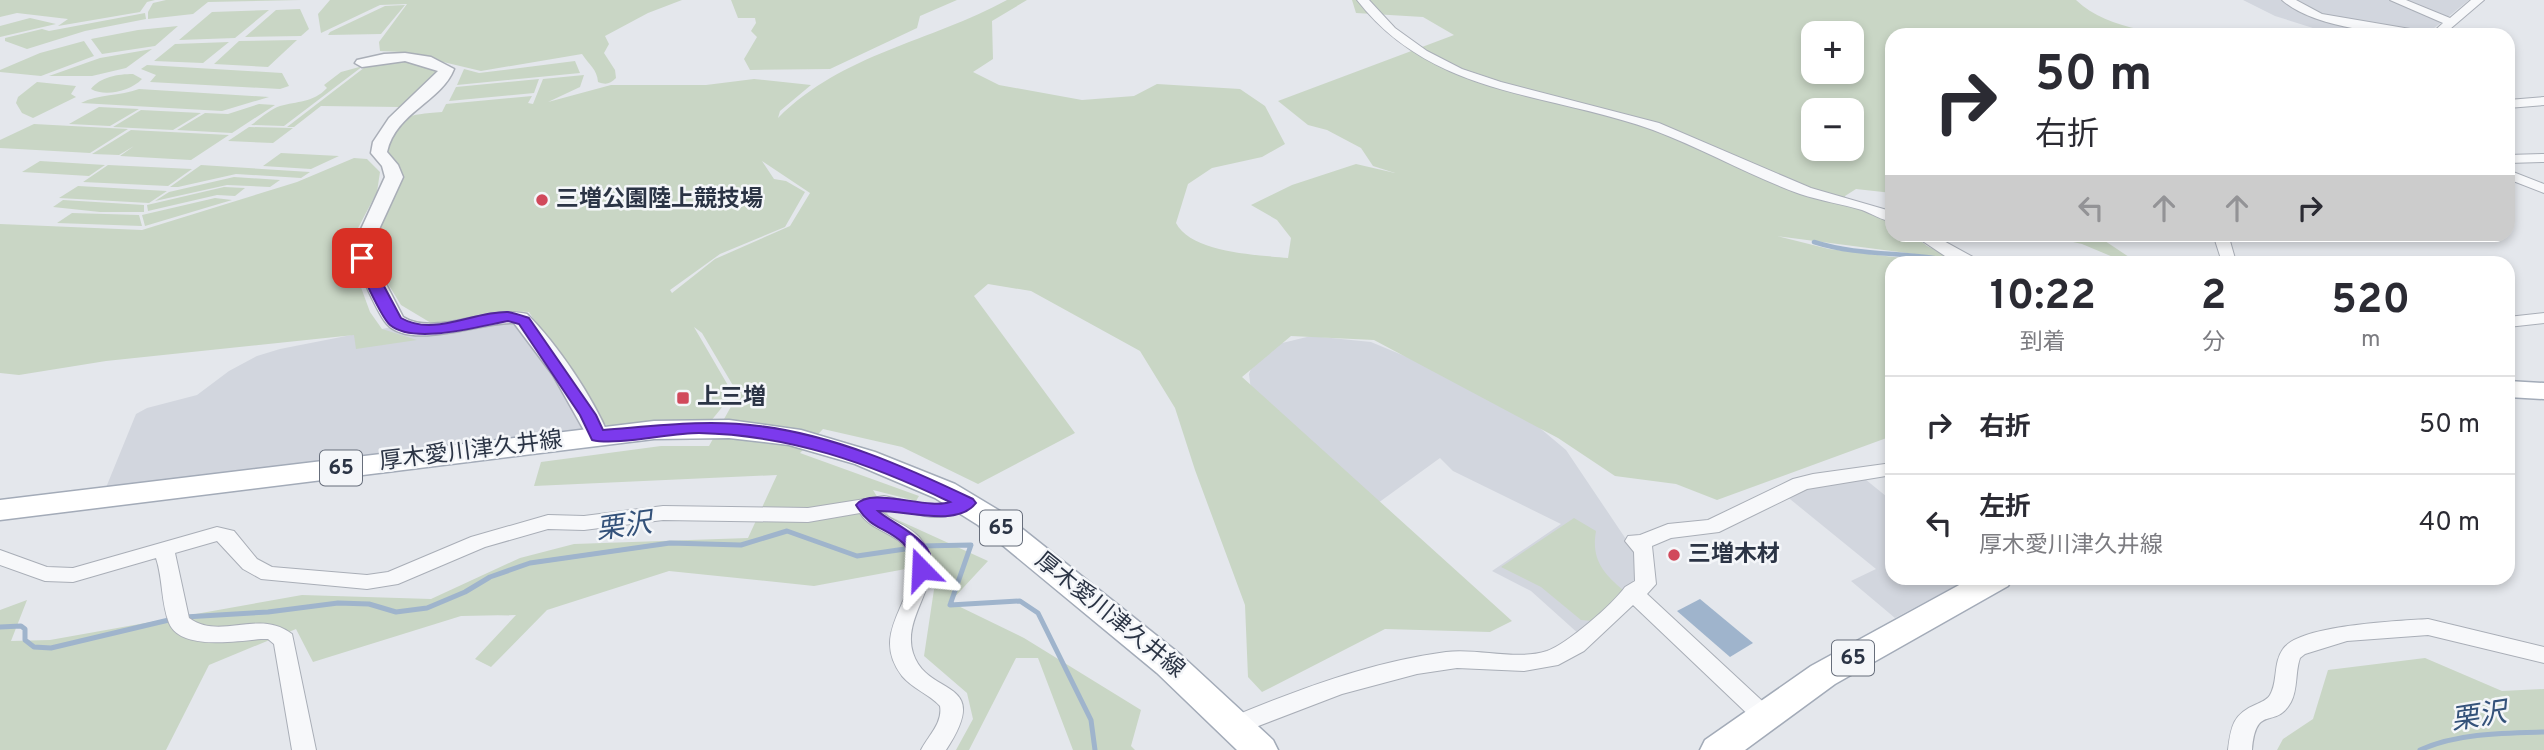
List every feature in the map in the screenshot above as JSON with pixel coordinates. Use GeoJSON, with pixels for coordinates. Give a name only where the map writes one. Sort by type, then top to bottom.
{"type":"FeatureCollection","features":[{"type":"Feature","properties":{"kind":"main road"},"geometry":{"type":"LineString","coordinates":[[2515,389],[2544,391]]}},
{"type":"Feature","properties":{"kind":"main road","name":"厚木愛川津久井線"},"geometry":{"type":"LineString","coordinates":[[0,510],[598,436],[705,428],[791,436],[887,466],[967,503],[1186,678],[1260,750]]}},
{"type":"Feature","properties":{"kind":"main road","name":"65"},"geometry":{"type":"LineString","coordinates":[[1718,750],[1764,716],[1873,646],[1984,585]]}},
{"type":"Feature","properties":{"kind":"street"},"geometry":{"type":"LineString","coordinates":[[1363,0],[1374,15],[1405,43],[1455,72],[1647,124],[1807,191],[1885,215]]}},
{"type":"Feature","properties":{"kind":"street"},"geometry":{"type":"LineString","coordinates":[[2288,0],[2319,17],[2382,28]]}},
{"type":"Feature","properties":{"kind":"street"},"geometry":{"type":"LineString","coordinates":[[2396,0],[2450,22]]}},
{"type":"Feature","properties":{"kind":"street"},"geometry":{"type":"LineString","coordinates":[[2444,28],[2479,0]]}},
{"type":"Feature","properties":{"kind":"street"},"geometry":{"type":"LineString","coordinates":[[362,63],[402,56],[427,61],[446,69],[443,76],[387,130],[379,145],[379,153],[390,164],[394,177],[360,251],[395,321],[412,329],[428,330],[508,317],[520,318],[580,403],[598,436]]}},
{"type":"Feature","properties":{"kind":"street"},"geometry":{"type":"LineString","coordinates":[[2515,103],[2544,101]]}},
{"type":"Feature","properties":{"kind":"street"},"geometry":{"type":"LineString","coordinates":[[2515,159],[2544,158]]}},
{"type":"Feature","properties":{"kind":"street"},"geometry":{"type":"LineString","coordinates":[[2515,177],[2544,189]]}},
{"type":"Feature","properties":{"kind":"street"},"geometry":{"type":"LineString","coordinates":[[1932,242],[1955,256]]}},
{"type":"Feature","properties":{"kind":"street"},"geometry":{"type":"LineString","coordinates":[[2515,321],[2544,318]]}},
{"type":"Feature","properties":{"kind":"street"},"geometry":{"type":"LineString","coordinates":[[1235,726],[1309,696],[1430,663],[1473,659],[1518,663],[1550,659],[1578,643],[1632,592],[1646,583],[1644,550],[1638,542],[1668,531],[1712,527],[1800,484],[1832,476],[1885,469]]}},
{"type":"Feature","properties":{"kind":"street"},"geometry":{"type":"LineString","coordinates":[[0,557],[45,574],[64,576],[85,573],[222,534],[232,540],[256,569],[268,574],[367,582],[391,579],[478,542],[548,522],[584,523],[663,513],[807,515],[865,505],[896,504],[930,512],[945,511],[967,503]]}},
{"type":"Feature","properties":{"kind":"street"},"geometry":{"type":"LineString","coordinates":[[865,505],[873,517],[915,547],[920,574],[903,626],[901,647],[913,674],[945,695],[952,706],[952,721],[933,750]]}},
{"type":"Feature","properties":{"kind":"street"},"geometry":{"type":"LineString","coordinates":[[163,549],[177,611],[188,630],[201,634],[262,630],[279,634],[286,647],[304,750]]}},
{"type":"Feature","properties":{"kind":"street"},"geometry":{"type":"LineString","coordinates":[[1632,592],[1764,716]]}},
{"type":"Feature","properties":{"kind":"street"},"geometry":{"type":"LineString","coordinates":[[2239,750],[2242,730],[2249,717],[2273,707],[2281,699],[2288,659],[2297,648],[2347,633],[2428,627],[2544,654]]}},
{"type":"Feature","properties":{"kind":"shaded area"},"geometry":{"type":"Polygon","coordinates":[[[2243,0],[2469,0],[2434,28],[2394,28],[2359,23],[2363,28],[2313,28],[2275,16],[2243,0]]]}},
{"type":"Feature","properties":{"kind":"shaded area"},"geometry":{"type":"Polygon","coordinates":[[[506,321],[519,323],[590,430],[105,490],[136,414],[147,408],[197,395],[229,371],[257,356],[392,327],[396,331],[427,334],[506,321]]]}},
{"type":"Feature","properties":{"kind":"shaded area"},"geometry":{"type":"Polygon","coordinates":[[[1311,336],[1371,342],[1503,397],[1566,450],[1638,557],[1641,579],[1580,635],[1531,591],[1492,571],[1561,524],[1453,471],[1440,458],[1378,503],[1251,390],[1249,374],[1254,361],[1274,345],[1311,336]]]}},
{"type":"Feature","properties":{"kind":"shaded area"},"geometry":{"type":"Polygon","coordinates":[[[1860,475],[1885,495],[1885,585],[1957,585],[1895,618],[1851,581],[1876,569],[1785,495],[1807,485],[1860,475]]]}},
{"type":"Feature","properties":{"kind":"green space"},"geometry":{"type":"Polygon","coordinates":[[[0,0],[155,0],[147,2],[140,12],[58,26],[68,19],[17,13],[0,17],[0,0]]]}},
{"type":"Feature","properties":{"kind":"green space"},"geometry":{"type":"Polygon","coordinates":[[[166,0],[301,0],[208,2],[193,14],[148,19],[153,3],[166,0]]]}},
{"type":"Feature","properties":{"kind":"green space"},"geometry":{"type":"Polygon","coordinates":[[[330,0],[682,0],[648,13],[605,36],[609,44],[604,53],[615,70],[616,78],[606,84],[598,82],[594,70],[582,54],[481,71],[401,52],[380,51],[379,42],[407,4],[380,5],[321,33],[318,14],[330,0]]]}},
{"type":"Feature","properties":{"kind":"green space"},"geometry":{"type":"Polygon","coordinates":[[[731,0],[957,0],[920,16],[917,28],[830,69],[750,70],[744,59],[757,37],[751,31],[756,23],[755,18],[738,18],[731,0]]]}},
{"type":"Feature","properties":{"kind":"green space"},"geometry":{"type":"Polygon","coordinates":[[[1007,0],[1027,0],[992,21],[993,59],[973,72],[999,85],[1082,100],[1134,96],[1157,84],[1240,89],[1265,106],[1285,144],[1262,157],[1212,168],[1188,184],[1176,223],[1196,241],[1226,251],[1288,258],[1291,238],[1277,220],[1251,205],[1292,185],[1356,164],[1395,173],[1373,166],[1361,148],[1327,130],[1308,125],[1278,101],[1454,35],[1423,17],[1356,13],[1352,0],[2076,0],[2105,19],[2134,28],[1885,28],[1885,192],[1856,189],[1845,196],[1847,205],[1885,219],[1885,242],[1922,242],[1947,256],[1777,236],[1829,249],[1886,256],[1885,439],[1717,500],[1676,484],[1615,476],[1558,438],[1374,340],[1291,336],[1242,377],[1512,621],[1490,632],[1385,629],[1262,692],[1248,677],[1245,605],[1175,408],[1140,351],[1031,291],[988,284],[974,296],[1075,433],[978,484],[902,447],[823,429],[800,453],[919,496],[916,501],[873,490],[889,516],[988,561],[950,602],[1024,638],[1141,710],[1131,746],[1135,750],[1073,750],[1038,658],[1016,658],[969,750],[956,750],[973,719],[967,693],[924,656],[938,563],[814,586],[669,571],[547,610],[491,667],[475,659],[516,615],[461,616],[313,662],[296,629],[209,665],[166,750],[0,750],[0,610],[27,600],[11,641],[50,640],[302,595],[431,599],[520,558],[574,544],[748,538],[777,475],[534,486],[541,462],[661,446],[709,446],[738,394],[702,333],[694,327],[733,394],[710,422],[613,428],[598,421],[529,312],[512,311],[431,323],[401,305],[374,261],[374,242],[399,187],[400,172],[386,149],[396,129],[406,118],[442,112],[446,104],[532,96],[528,103],[533,104],[543,79],[584,75],[580,87],[548,102],[611,85],[706,85],[754,79],[811,85],[780,111],[778,118],[803,96],[830,78],[888,50],[1007,0]],[[762,161],[774,179],[786,181],[805,192],[785,227],[720,254],[670,290],[672,293],[715,259],[790,226],[810,193],[762,161]]]}},
{"type":"Feature","properties":{"kind":"green space"},"geometry":{"type":"Polygon","coordinates":[[[405,5],[381,34],[328,35],[385,6],[405,5]]]}},
{"type":"Feature","properties":{"kind":"green space"},"geometry":{"type":"Polygon","coordinates":[[[300,9],[309,29],[301,36],[245,37],[276,10],[300,9]]]}},
{"type":"Feature","properties":{"kind":"green space"},"geometry":{"type":"Polygon","coordinates":[[[269,10],[235,38],[179,40],[212,12],[269,10]]]}},
{"type":"Feature","properties":{"kind":"green space"},"geometry":{"type":"Polygon","coordinates":[[[145,13],[146,19],[85,31],[27,49],[5,41],[5,38],[42,29],[49,31],[145,13]]]}},
{"type":"Feature","properties":{"kind":"green space"},"geometry":{"type":"Polygon","coordinates":[[[30,18],[56,24],[0,37],[0,26],[30,18]]]}},
{"type":"Feature","properties":{"kind":"green space"},"geometry":{"type":"Polygon","coordinates":[[[178,26],[155,46],[102,54],[91,39],[138,30],[178,26]]]}},
{"type":"Feature","properties":{"kind":"green space"},"geometry":{"type":"Polygon","coordinates":[[[297,40],[268,67],[214,64],[239,41],[297,40]]]}},
{"type":"Feature","properties":{"kind":"green space"},"geometry":{"type":"Polygon","coordinates":[[[84,41],[94,56],[41,76],[0,72],[40,53],[84,41]]]}},
{"type":"Feature","properties":{"kind":"green space"},"geometry":{"type":"Polygon","coordinates":[[[229,42],[203,63],[154,61],[175,44],[229,42]]]}},
{"type":"Feature","properties":{"kind":"green space"},"geometry":{"type":"Polygon","coordinates":[[[152,49],[126,68],[92,76],[49,76],[100,58],[152,49]]]}},
{"type":"Feature","properties":{"kind":"green space"},"geometry":{"type":"Polygon","coordinates":[[[410,61],[436,71],[436,75],[399,107],[321,106],[294,127],[287,127],[369,64],[410,61]]]}},
{"type":"Feature","properties":{"kind":"green space"},"geometry":{"type":"Polygon","coordinates":[[[575,61],[580,73],[457,85],[464,69],[479,73],[575,61]]]}},
{"type":"Feature","properties":{"kind":"green space"},"geometry":{"type":"Polygon","coordinates":[[[147,65],[282,73],[289,86],[280,89],[150,82],[156,75],[141,69],[147,65]]]}},
{"type":"Feature","properties":{"kind":"green space"},"geometry":{"type":"Polygon","coordinates":[[[363,66],[284,126],[251,125],[276,107],[305,101],[322,93],[327,88],[324,85],[341,72],[363,66]]]}},
{"type":"Feature","properties":{"kind":"green space"},"geometry":{"type":"Polygon","coordinates":[[[133,74],[142,79],[125,90],[110,93],[91,89],[110,77],[133,74]]]}},
{"type":"Feature","properties":{"kind":"green space"},"geometry":{"type":"Polygon","coordinates":[[[539,79],[534,93],[449,101],[456,87],[539,79]]]}},
{"type":"Feature","properties":{"kind":"green space"},"geometry":{"type":"Polygon","coordinates":[[[37,82],[76,86],[71,94],[76,97],[33,118],[22,113],[16,103],[18,97],[37,82]]]}},
{"type":"Feature","properties":{"kind":"green space"},"geometry":{"type":"Polygon","coordinates":[[[139,89],[269,97],[222,111],[81,103],[139,89]]]}},
{"type":"Feature","properties":{"kind":"green space"},"geometry":{"type":"Polygon","coordinates":[[[259,104],[275,105],[232,133],[177,130],[205,113],[228,114],[259,104]]]}},
{"type":"Feature","properties":{"kind":"green space"},"geometry":{"type":"Polygon","coordinates":[[[99,107],[139,109],[110,126],[69,124],[99,107]]]}},
{"type":"Feature","properties":{"kind":"green space"},"geometry":{"type":"Polygon","coordinates":[[[141,110],[201,113],[173,130],[113,127],[141,110]]]}},
{"type":"Feature","properties":{"kind":"green space"},"geometry":{"type":"Polygon","coordinates":[[[34,124],[128,129],[90,153],[0,148],[0,140],[34,124]]]}},
{"type":"Feature","properties":{"kind":"green space"},"geometry":{"type":"Polygon","coordinates":[[[249,127],[293,128],[273,143],[228,141],[249,127]]]}},
{"type":"Feature","properties":{"kind":"green space"},"geometry":{"type":"Polygon","coordinates":[[[131,130],[229,135],[191,160],[120,156],[134,146],[119,155],[92,154],[131,130]]]}},
{"type":"Feature","properties":{"kind":"green space"},"geometry":{"type":"Polygon","coordinates":[[[281,153],[339,156],[311,169],[263,166],[281,153]]]}},
{"type":"Feature","properties":{"kind":"green space"},"geometry":{"type":"Polygon","coordinates":[[[354,158],[367,159],[380,172],[377,192],[347,249],[370,312],[382,329],[417,340],[356,349],[354,335],[106,361],[19,375],[0,373],[0,224],[142,230],[297,182],[354,158]]]}},
{"type":"Feature","properties":{"kind":"green space"},"geometry":{"type":"Polygon","coordinates":[[[40,161],[105,165],[89,176],[22,172],[40,161]]]}},
{"type":"Feature","properties":{"kind":"green space"},"geometry":{"type":"Polygon","coordinates":[[[108,165],[192,169],[168,186],[83,182],[108,165]]]}},
{"type":"Feature","properties":{"kind":"green space"},"geometry":{"type":"Polygon","coordinates":[[[201,165],[310,172],[301,178],[236,174],[170,187],[201,165]]]}},
{"type":"Feature","properties":{"kind":"green space"},"geometry":{"type":"Polygon","coordinates":[[[234,177],[280,180],[270,187],[227,185],[155,201],[169,192],[234,177]]]}},
{"type":"Feature","properties":{"kind":"green space"},"geometry":{"type":"Polygon","coordinates":[[[78,186],[167,191],[149,203],[59,198],[78,186]]]}},
{"type":"Feature","properties":{"kind":"green space"},"geometry":{"type":"Polygon","coordinates":[[[224,187],[245,188],[235,196],[217,195],[148,211],[147,205],[224,187]]]}},
{"type":"Feature","properties":{"kind":"green space"},"geometry":{"type":"Polygon","coordinates":[[[215,198],[232,200],[145,226],[142,215],[215,198]]]}},
{"type":"Feature","properties":{"kind":"green space"},"geometry":{"type":"Polygon","coordinates":[[[63,200],[144,205],[144,212],[100,212],[53,207],[63,200]]]}},
{"type":"Feature","properties":{"kind":"green space"},"geometry":{"type":"Polygon","coordinates":[[[72,213],[139,215],[142,226],[57,223],[72,213]]]}},
{"type":"Feature","properties":{"kind":"green space"},"geometry":{"type":"Polygon","coordinates":[[[2073,242],[2106,242],[2128,256],[2111,256],[2073,242]]]}},
{"type":"Feature","properties":{"kind":"green space"},"geometry":{"type":"Polygon","coordinates":[[[1574,518],[1596,531],[1595,550],[1600,565],[1623,590],[1592,621],[1581,620],[1541,587],[1501,567],[1574,518]]]}},
{"type":"Feature","properties":{"kind":"green space"},"geometry":{"type":"Polygon","coordinates":[[[2425,658],[2502,691],[2544,689],[2544,750],[2277,750],[2283,739],[2313,719],[2328,670],[2425,658]]]}},
{"type":"Feature","properties":{"kind":"water"},"geometry":{"type":"Polygon","coordinates":[[[1700,599],[1753,643],[1730,657],[1677,611],[1700,599]]]}},
{"type":"Feature","properties":{"kind":"waterway"},"geometry":{"type":"LineString","coordinates":[[1814,242],[1850,250],[1921,256]]}},
{"type":"Feature","properties":{"kind":"waterway","name":"栗沢"},"geometry":{"type":"LineString","coordinates":[[185,617],[268,612],[338,603],[369,604],[396,612],[427,608],[465,592],[490,577],[530,563],[670,543],[741,545],[787,531],[857,556],[912,548]]}},
{"type":"Feature","properties":{"kind":"waterway","name":"栗沢"},"geometry":{"type":"LineString","coordinates":[[920,546],[971,545],[950,605],[1020,601],[1038,613],[1091,720],[1095,750]]}},
{"type":"Feature","properties":{"kind":"waterway","name":"栗沢"},"geometry":{"type":"LineString","coordinates":[[0,627],[21,626],[25,629],[25,640],[34,647],[51,648],[173,619]]}},
{"type":"Feature","properties":{"kind":"waterway","name":"栗沢"},"geometry":{"type":"LineString","coordinates":[[2420,750],[2465,737],[2544,732]]}},
{"type":"Feature","properties":{"kind":"place","name":"三増公園陸上競技場"},"geometry":{"type":"Point","coordinates":[542,200]}},
{"type":"Feature","properties":{"kind":"place","name":"上三増"},"geometry":{"type":"Point","coordinates":[683,398]}},
{"type":"Feature","properties":{"kind":"place","name":"三増木材"},"geometry":{"type":"Point","coordinates":[1674,555]}},
{"type":"Feature","properties":{"kind":"route"},"geometry":{"type":"LineString","coordinates":[[362,258],[395,321],[403,326],[428,330],[508,317],[524,321],[588,415],[598,436],[696,428],[757,431],[791,436],[865,457],[967,503],[945,511],[930,512],[896,504],[865,505],[873,517],[908,536],[919,554],[921,569]]}}]}
